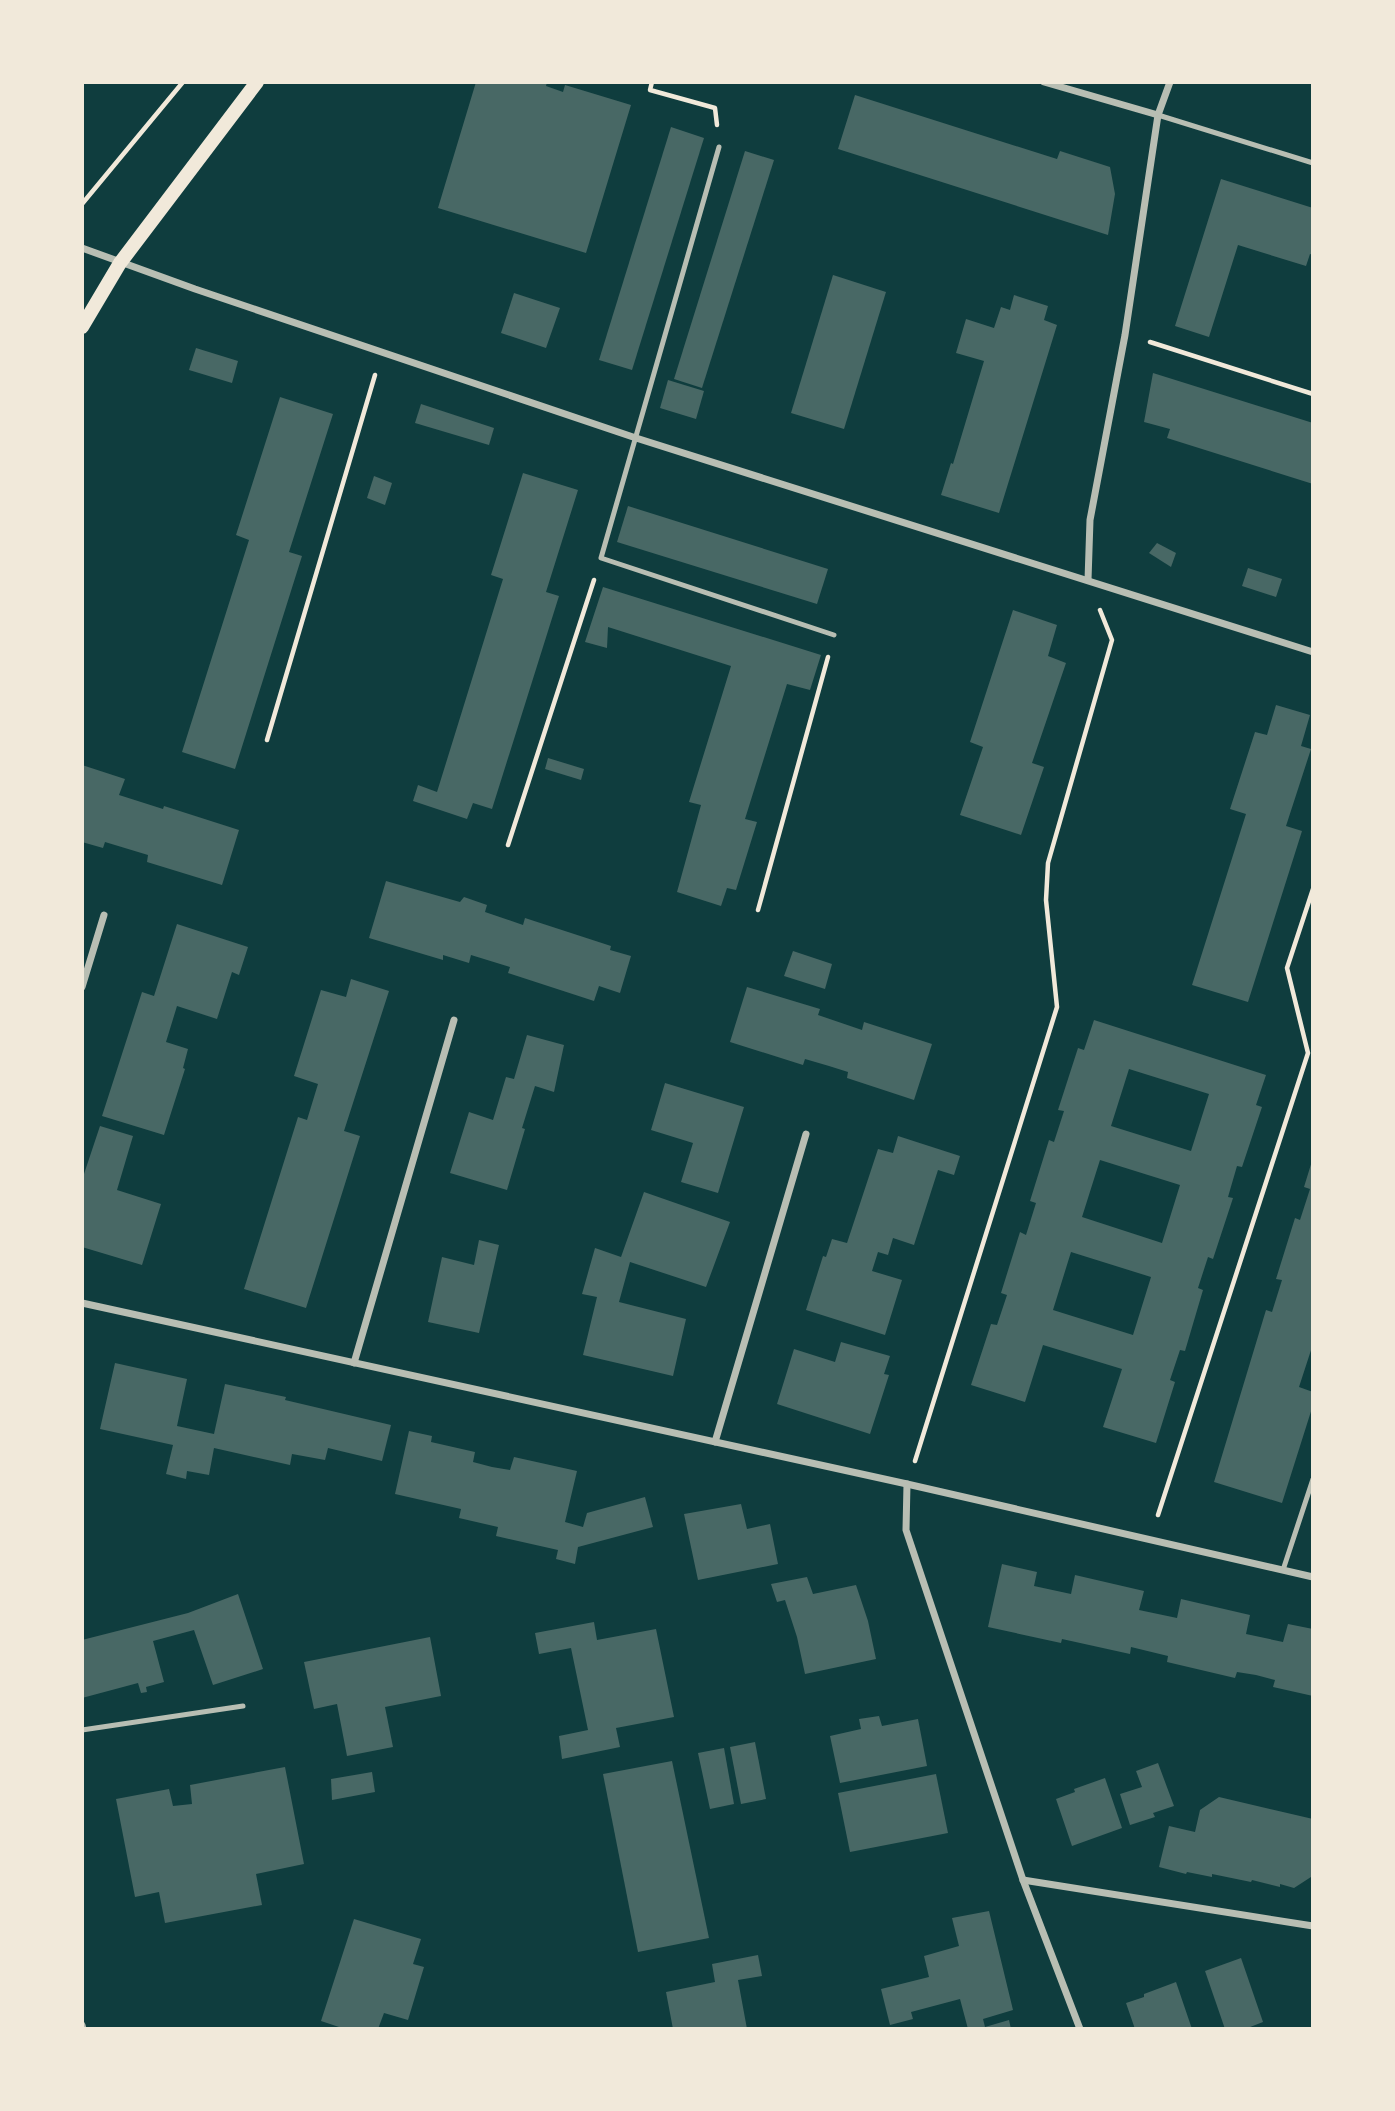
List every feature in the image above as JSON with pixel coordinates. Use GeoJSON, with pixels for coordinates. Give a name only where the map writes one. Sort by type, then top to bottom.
{"type":"FeatureCollection","features":[{"type":"Feature","properties":{"kind":"main road"},"geometry":{"type":"LineString","coordinates":[[82,327],[120,263],[257,82]]}},
{"type":"Feature","properties":{"kind":"street"},"geometry":{"type":"LineString","coordinates":[[1044,82],[1158,116]]}},
{"type":"Feature","properties":{"kind":"street"},"geometry":{"type":"LineString","coordinates":[[1088,580],[1090,520],[1125,335],[1158,116],[1170,82]]}},
{"type":"Feature","properties":{"kind":"street"},"geometry":{"type":"LineString","coordinates":[[82,248],[636,438],[1313,652]]}},
{"type":"Feature","properties":{"kind":"street"},"geometry":{"type":"LineString","coordinates":[[82,987],[104,915]]}},
{"type":"Feature","properties":{"kind":"street"},"geometry":{"type":"LineString","coordinates":[[354,1363],[454,1020]]}},
{"type":"Feature","properties":{"kind":"street"},"geometry":{"type":"LineString","coordinates":[[715,1442],[806,1134]]}},
{"type":"Feature","properties":{"kind":"street"},"geometry":{"type":"LineString","coordinates":[[82,1303],[1313,1577]]}},
{"type":"Feature","properties":{"kind":"street"},"geometry":{"type":"LineString","coordinates":[[907,1485],[906,1530],[1023,1880],[1080,2029]]}},
{"type":"Feature","properties":{"kind":"street"},"geometry":{"type":"LineString","coordinates":[[1023,1880],[1313,1926]]}},
{"type":"Feature","properties":{"kind":"lane"},"geometry":{"type":"LineString","coordinates":[[1158,116],[1313,163]]}},
{"type":"Feature","properties":{"kind":"lane"},"geometry":{"type":"LineString","coordinates":[[719,147],[601,558],[834,635]]}},
{"type":"Feature","properties":{"kind":"lane"},"geometry":{"type":"LineString","coordinates":[[1283,1570],[1313,1479]]}},
{"type":"Feature","properties":{"kind":"lane"},"geometry":{"type":"LineString","coordinates":[[82,1730],[243,1706]]}},
{"type":"Feature","properties":{"kind":"path"},"geometry":{"type":"LineString","coordinates":[[82,204],[183,82]]}},
{"type":"Feature","properties":{"kind":"path"},"geometry":{"type":"LineString","coordinates":[[652,82],[650,90],[715,108],[719,147]]}},
{"type":"Feature","properties":{"kind":"path"},"geometry":{"type":"LineString","coordinates":[[1125,335],[1313,394]]}},
{"type":"Feature","properties":{"kind":"path"},"geometry":{"type":"LineString","coordinates":[[267,740],[383,351]]}},
{"type":"Feature","properties":{"kind":"path"},"geometry":{"type":"LineString","coordinates":[[508,845],[601,558]]}},
{"type":"Feature","properties":{"kind":"path"},"geometry":{"type":"LineString","coordinates":[[907,1485],[1057,1007],[1046,900],[1048,863],[1112,640],[1088,580]]}},
{"type":"Feature","properties":{"kind":"path"},"geometry":{"type":"LineString","coordinates":[[758,910],[834,635]]}},
{"type":"Feature","properties":{"kind":"path"},"geometry":{"type":"LineString","coordinates":[[1150,1539],[1308,1053],[1287,968],[1313,889]]}},
{"type":"Feature","properties":{"kind":"building"},"geometry":{"type":"Polygon","coordinates":[[[476,82],[547,82],[546,86],[563,92],[565,85],[631,105],[586,253],[438,208],[476,82]]]}},
{"type":"Feature","properties":{"kind":"building"},"geometry":{"type":"Polygon","coordinates":[[[855,95],[1057,159],[1060,151],[1110,167],[1115,194],[1108,235],[838,149],[855,95]]]}},
{"type":"Feature","properties":{"kind":"building"},"geometry":{"type":"Polygon","coordinates":[[[671,127],[704,138],[632,370],[599,360],[671,127]]]}},
{"type":"Feature","properties":{"kind":"building"},"geometry":{"type":"Polygon","coordinates":[[[745,151],[774,160],[702,388],[674,379],[745,151]]]}},
{"type":"Feature","properties":{"kind":"building"},"geometry":{"type":"Polygon","coordinates":[[[1221,179],[1313,208],[1313,255],[1310,254],[1306,266],[1238,245],[1209,337],[1175,326],[1221,179]]]}},
{"type":"Feature","properties":{"kind":"building"},"geometry":{"type":"Polygon","coordinates":[[[833,275],[886,292],[844,429],[791,413],[833,275]]]}},
{"type":"Feature","properties":{"kind":"building"},"geometry":{"type":"Polygon","coordinates":[[[514,293],[560,308],[546,348],[501,333],[514,293]]]}},
{"type":"Feature","properties":{"kind":"building"},"geometry":{"type":"Polygon","coordinates":[[[1014,295],[1048,306],[1044,320],[1057,325],[999,513],[941,495],[984,361],[956,353],[966,319],[994,328],[1001,307],[1010,310],[1014,295]]]}},
{"type":"Feature","properties":{"kind":"building"},"geometry":{"type":"Polygon","coordinates":[[[196,348],[238,361],[232,383],[189,370],[196,348]]]}},
{"type":"Feature","properties":{"kind":"building"},"geometry":{"type":"Polygon","coordinates":[[[1153,373],[1313,423],[1313,484],[1167,438],[1170,429],[1144,422],[1153,373]]]}},
{"type":"Feature","properties":{"kind":"building"},"geometry":{"type":"Polygon","coordinates":[[[668,380],[704,391],[696,419],[660,408],[668,380]]]}},
{"type":"Feature","properties":{"kind":"building"},"geometry":{"type":"Polygon","coordinates":[[[280,397],[333,414],[289,552],[302,556],[235,769],[182,752],[249,540],[236,535],[280,397]]]}},
{"type":"Feature","properties":{"kind":"building"},"geometry":{"type":"Polygon","coordinates":[[[421,404],[494,428],[489,445],[415,423],[421,404]]]}},
{"type":"Feature","properties":{"kind":"building"},"geometry":{"type":"Polygon","coordinates":[[[523,473],[578,490],[546,592],[559,596],[492,809],[473,803],[467,819],[413,801],[418,785],[437,792],[503,579],[491,575],[523,473]]]}},
{"type":"Feature","properties":{"kind":"building"},"geometry":{"type":"Polygon","coordinates":[[[374,476],[392,483],[385,505],[367,498],[374,476]]]}},
{"type":"Feature","properties":{"kind":"building"},"geometry":{"type":"Polygon","coordinates":[[[628,506],[828,569],[817,604],[617,542],[628,506]]]}},
{"type":"Feature","properties":{"kind":"building"},"geometry":{"type":"Polygon","coordinates":[[[1157,543],[1176,553],[1171,567],[1149,553],[1157,543]]]}},
{"type":"Feature","properties":{"kind":"building"},"geometry":{"type":"Polygon","coordinates":[[[1248,568],[1282,579],[1276,597],[1242,586],[1248,568]]]}},
{"type":"Feature","properties":{"kind":"building"},"geometry":{"type":"Polygon","coordinates":[[[603,587],[821,655],[810,690],[787,684],[745,819],[757,822],[736,890],[727,888],[721,906],[677,892],[701,805],[689,802],[731,666],[608,627],[607,648],[585,642],[603,587]]]}},
{"type":"Feature","properties":{"kind":"building"},"geometry":{"type":"Polygon","coordinates":[[[1013,610],[1057,625],[1048,656],[1066,663],[1032,763],[1044,767],[1021,835],[960,815],[983,747],[970,742],[1013,610]]]}},
{"type":"Feature","properties":{"kind":"building"},"geometry":{"type":"Polygon","coordinates":[[[1276,705],[1310,715],[1301,746],[1311,749],[1286,826],[1302,831],[1248,1002],[1192,985],[1246,814],[1230,809],[1255,732],[1267,735],[1276,705]]]}},
{"type":"Feature","properties":{"kind":"building"},"geometry":{"type":"Polygon","coordinates":[[[548,758],[584,769],[581,780],[545,769],[548,758]]]}},
{"type":"Feature","properties":{"kind":"building"},"geometry":{"type":"Polygon","coordinates":[[[82,765],[125,779],[119,795],[239,830],[222,885],[147,862],[148,855],[105,842],[103,848],[82,842],[82,765]]]}},
{"type":"Feature","properties":{"kind":"building"},"geometry":{"type":"Polygon","coordinates":[[[386,881],[460,902],[464,897],[487,905],[485,912],[523,925],[525,918],[611,946],[610,950],[631,956],[620,993],[599,986],[594,1001],[508,973],[510,967],[471,955],[469,963],[443,955],[443,960],[369,938],[386,881]]]}},
{"type":"Feature","properties":{"kind":"building"},"geometry":{"type":"Polygon","coordinates":[[[177,924],[248,947],[239,975],[232,972],[217,1019],[177,1006],[166,1042],[188,1049],[183,1068],[185,1069],[164,1135],[102,1116],[142,992],[154,996],[177,924]]]}},
{"type":"Feature","properties":{"kind":"building"},"geometry":{"type":"Polygon","coordinates":[[[793,951],[832,964],[825,989],[784,976],[793,951]]]}},
{"type":"Feature","properties":{"kind":"building"},"geometry":{"type":"Polygon","coordinates":[[[351,979],[389,991],[344,1131],[360,1136],[306,1308],[244,1289],[298,1117],[307,1120],[318,1084],[294,1076],[321,990],[346,997],[351,979]]]}},
{"type":"Feature","properties":{"kind":"building"},"geometry":{"type":"Polygon","coordinates":[[[747,987],[820,1009],[818,1015],[862,1030],[864,1022],[932,1044],[914,1100],[847,1078],[848,1072],[829,1066],[805,1059],[803,1065],[730,1042],[747,987]]]}},
{"type":"Feature","properties":{"kind":"building"},"geometry":{"type":"Polygon","coordinates":[[[1094,1020],[1266,1075],[1256,1105],[1262,1107],[1242,1167],[1237,1166],[1228,1197],[1233,1198],[1213,1259],[1208,1257],[1198,1288],[1203,1290],[1185,1351],[1180,1350],[1170,1380],[1175,1382],[1156,1443],[1103,1427],[1122,1369],[1043,1345],[1025,1402],[971,1385],[991,1324],[997,1325],[1007,1295],[1001,1293],[1020,1232],[1026,1235],[1036,1203],[1030,1201],[1049,1140],[1054,1142],[1064,1111],[1058,1110],[1078,1048],[1084,1050],[1094,1020]],[[1129,1069],[1111,1126],[1191,1151],[1209,1094],[1129,1069]],[[1100,1160],[1082,1217],[1162,1243],[1180,1185],[1100,1160]],[[1071,1252],[1053,1310],[1133,1335],[1151,1277],[1071,1252]]]}},
{"type":"Feature","properties":{"kind":"building"},"geometry":{"type":"Polygon","coordinates":[[[527,1035],[564,1045],[554,1092],[535,1086],[507,1190],[450,1173],[469,1112],[493,1120],[506,1077],[514,1079],[527,1035]]]}},
{"type":"Feature","properties":{"kind":"building"},"geometry":{"type":"Polygon","coordinates":[[[665,1083],[744,1107],[718,1193],[681,1182],[693,1143],[651,1130],[665,1083]]]}},
{"type":"Feature","properties":{"kind":"building"},"geometry":{"type":"Polygon","coordinates":[[[100,1126],[133,1136],[117,1190],[161,1204],[142,1265],[82,1247],[82,1180],[100,1126]]]}},
{"type":"Feature","properties":{"kind":"building"},"geometry":{"type":"Polygon","coordinates":[[[898,1136],[960,1156],[954,1175],[938,1170],[914,1245],[893,1238],[888,1255],[878,1252],[872,1271],[902,1280],[885,1335],[806,1310],[823,1256],[826,1257],[832,1239],[847,1243],[878,1149],[893,1153],[898,1136]]]}},
{"type":"Feature","properties":{"kind":"building"},"geometry":{"type":"Polygon","coordinates":[[[1312,1161],[1313,1344],[1299,1387],[1313,1392],[1313,1405],[1282,1503],[1214,1482],[1266,1310],[1272,1312],[1282,1280],[1276,1279],[1295,1218],[1300,1220],[1310,1189],[1304,1187],[1312,1161]]]}},
{"type":"Feature","properties":{"kind":"building"},"geometry":{"type":"Polygon","coordinates":[[[644,1192],[730,1222],[706,1287],[630,1262],[619,1302],[686,1319],[673,1376],[583,1355],[597,1297],[582,1294],[595,1248],[621,1257],[644,1192]]]}},
{"type":"Feature","properties":{"kind":"building"},"geometry":{"type":"Polygon","coordinates":[[[479,1240],[499,1245],[479,1333],[428,1322],[442,1257],[474,1265],[479,1240]]]}},
{"type":"Feature","properties":{"kind":"building"},"geometry":{"type":"Polygon","coordinates":[[[841,1342],[890,1356],[884,1374],[889,1375],[870,1434],[777,1404],[794,1349],[835,1362],[841,1342]]]}},
{"type":"Feature","properties":{"kind":"building"},"geometry":{"type":"Polygon","coordinates":[[[115,1363],[187,1379],[177,1426],[214,1434],[225,1384],[391,1425],[382,1461],[328,1448],[325,1460],[292,1454],[290,1465],[214,1448],[209,1475],[187,1471],[186,1479],[166,1474],[173,1445],[100,1429],[115,1363]]]}},
{"type":"Feature","properties":{"kind":"building"},"geometry":{"type":"Polygon","coordinates":[[[409,1431],[432,1436],[431,1442],[475,1452],[473,1462],[492,1467],[510,1470],[514,1457],[577,1471],[565,1522],[583,1527],[587,1513],[645,1497],[653,1527],[578,1547],[575,1564],[556,1559],[558,1550],[496,1536],[498,1527],[459,1518],[461,1509],[395,1494],[409,1431]]]}},
{"type":"Feature","properties":{"kind":"building"},"geometry":{"type":"Polygon","coordinates":[[[741,1504],[747,1529],[770,1524],[778,1564],[698,1580],[684,1514],[741,1504]]]}},
{"type":"Feature","properties":{"kind":"building"},"geometry":{"type":"Polygon","coordinates":[[[1002,1564],[1037,1572],[1034,1586],[1071,1594],[1075,1575],[1144,1591],[1139,1610],[1177,1618],[1181,1599],[1250,1615],[1246,1634],[1283,1642],[1288,1624],[1313,1629],[1313,1696],[1273,1687],[1275,1680],[1237,1672],[1235,1678],[1167,1662],[1168,1656],[1131,1647],[1130,1654],[988,1627],[1002,1564]]]}},
{"type":"Feature","properties":{"kind":"building"},"geometry":{"type":"Polygon","coordinates":[[[807,1577],[813,1594],[856,1585],[868,1621],[876,1659],[805,1674],[785,1600],[777,1602],[771,1584],[807,1577]]]}},
{"type":"Feature","properties":{"kind":"building"},"geometry":{"type":"Polygon","coordinates":[[[238,1594],[263,1669],[213,1685],[194,1630],[153,1641],[164,1682],[146,1687],[147,1692],[141,1693],[138,1683],[82,1698],[82,1640],[188,1613],[238,1594]]]}},
{"type":"Feature","properties":{"kind":"building"},"geometry":{"type":"Polygon","coordinates":[[[594,1622],[597,1640],[656,1629],[674,1717],[616,1728],[620,1747],[562,1759],[559,1736],[588,1730],[571,1648],[539,1654],[535,1633],[594,1622]]]}},
{"type":"Feature","properties":{"kind":"building"},"geometry":{"type":"Polygon","coordinates":[[[430,1637],[441,1696],[385,1707],[393,1747],[347,1756],[337,1704],[314,1709],[304,1662],[430,1637]]]}},
{"type":"Feature","properties":{"kind":"building"},"geometry":{"type":"Polygon","coordinates":[[[879,1716],[882,1726],[918,1719],[927,1766],[840,1783],[830,1736],[861,1729],[859,1719],[879,1716]]]}},
{"type":"Feature","properties":{"kind":"building"},"geometry":{"type":"Polygon","coordinates":[[[755,1742],[766,1799],[741,1804],[730,1747],[755,1742]]]}},
{"type":"Feature","properties":{"kind":"building"},"geometry":{"type":"Polygon","coordinates":[[[724,1748],[734,1804],[710,1809],[698,1753],[724,1748]]]}},
{"type":"Feature","properties":{"kind":"building"},"geometry":{"type":"Polygon","coordinates":[[[672,1761],[709,1938],[638,1952],[603,1774],[672,1761]]]}},
{"type":"Feature","properties":{"kind":"building"},"geometry":{"type":"Polygon","coordinates":[[[1158,1763],[1174,1806],[1153,1813],[1155,1817],[1130,1825],[1120,1794],[1142,1787],[1136,1771],[1158,1763]]]}},
{"type":"Feature","properties":{"kind":"building"},"geometry":{"type":"Polygon","coordinates":[[[285,1767],[304,1864],[256,1874],[262,1905],[165,1923],[159,1892],[135,1897],[116,1799],[169,1789],[173,1806],[192,1804],[190,1785],[285,1767]]]}},
{"type":"Feature","properties":{"kind":"building"},"geometry":{"type":"Polygon","coordinates":[[[372,1772],[375,1792],[332,1800],[331,1779],[372,1772]]]}},
{"type":"Feature","properties":{"kind":"building"},"geometry":{"type":"Polygon","coordinates":[[[936,1774],[948,1833],[850,1852],[838,1793],[936,1774]]]}},
{"type":"Feature","properties":{"kind":"building"},"geometry":{"type":"Polygon","coordinates":[[[1105,1778],[1122,1828],[1072,1846],[1056,1799],[1075,1792],[1074,1789],[1105,1778]]]}},
{"type":"Feature","properties":{"kind":"building"},"geometry":{"type":"Polygon","coordinates":[[[1219,1797],[1313,1819],[1311,1877],[1294,1888],[1212,1874],[1212,1877],[1187,1872],[1186,1874],[1159,1867],[1169,1826],[1195,1832],[1200,1810],[1219,1797]]]}},
{"type":"Feature","properties":{"kind":"building"},"geometry":{"type":"Polygon","coordinates":[[[989,1911],[1013,2010],[983,2019],[985,2027],[1009,2020],[1011,2029],[968,2029],[960,1999],[911,2012],[913,2019],[890,2025],[881,1989],[929,1977],[924,1956],[959,1946],[952,1918],[989,1911]]]}},
{"type":"Feature","properties":{"kind":"building"},"geometry":{"type":"Polygon","coordinates":[[[354,1919],[421,1939],[413,1964],[424,1967],[408,2020],[384,2013],[378,2029],[345,2029],[321,2021],[354,1919]]]}},
{"type":"Feature","properties":{"kind":"building"},"geometry":{"type":"Polygon","coordinates":[[[758,1955],[762,1976],[738,1980],[747,2029],[673,2029],[666,1992],[715,1982],[712,1964],[758,1955]]]}},
{"type":"Feature","properties":{"kind":"building"},"geometry":{"type":"Polygon","coordinates":[[[1241,1958],[1263,2022],[1245,2029],[1225,2029],[1205,1971],[1241,1958]]]}},
{"type":"Feature","properties":{"kind":"building"},"geometry":{"type":"Polygon","coordinates":[[[1176,1982],[1192,2029],[1135,2029],[1126,2003],[1176,1982]]]}}]}
